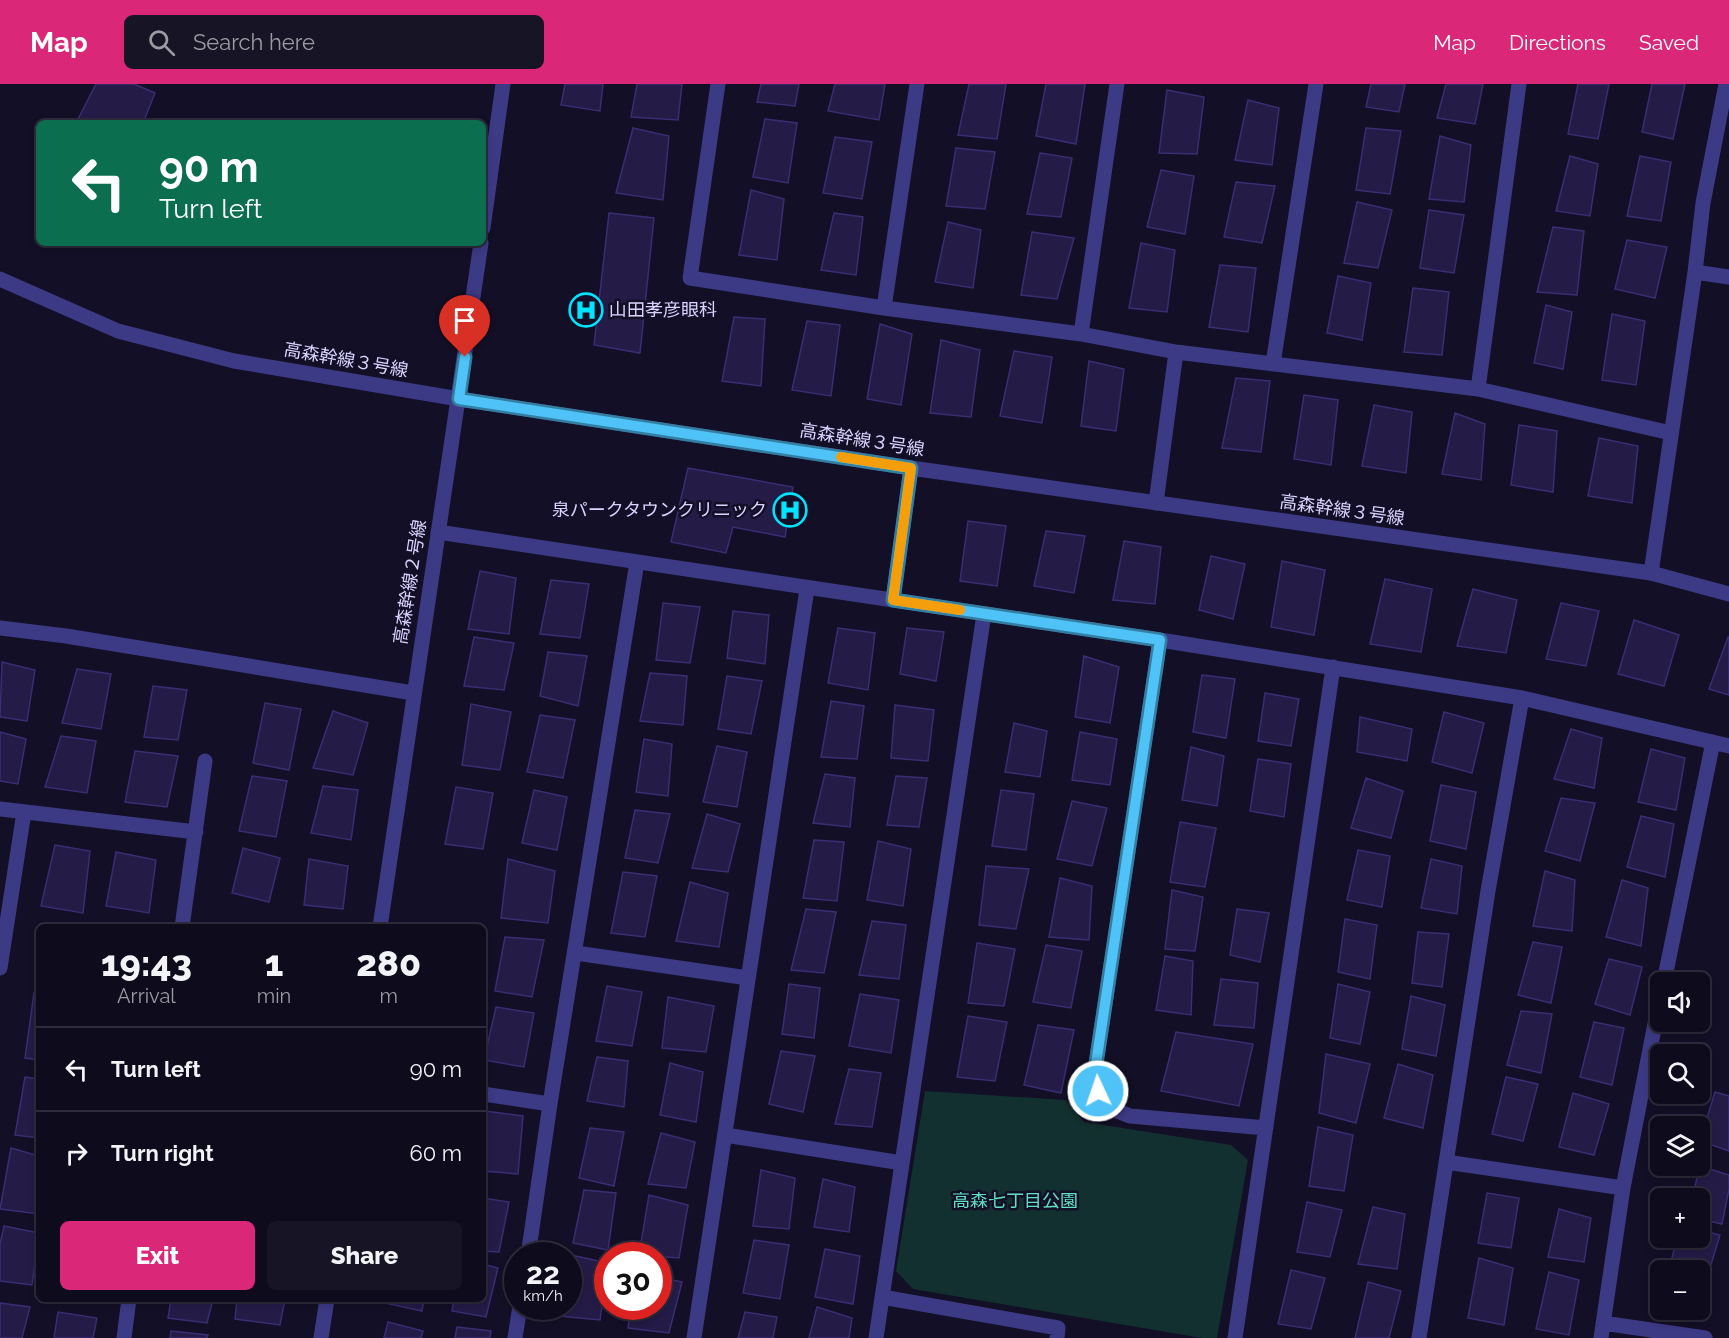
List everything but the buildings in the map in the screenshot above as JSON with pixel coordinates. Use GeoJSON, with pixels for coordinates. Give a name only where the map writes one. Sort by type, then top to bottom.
{"type":"FeatureCollection","features":[{"type":"Feature","properties":{"kind":"street"},"geometry":{"type":"LineString","coordinates":[[486,206],[503,84]]}},
{"type":"Feature","properties":{"kind":"street"},"geometry":{"type":"LineString","coordinates":[[718,84],[690,278],[884,308],[1081,334],[1176,352],[1478,389],[1671,433]]}},
{"type":"Feature","properties":{"kind":"street"},"geometry":{"type":"LineString","coordinates":[[884,308],[917,84]]}},
{"type":"Feature","properties":{"kind":"street"},"geometry":{"type":"LineString","coordinates":[[1081,334],[1117,84]]}},
{"type":"Feature","properties":{"kind":"street"},"geometry":{"type":"LineString","coordinates":[[1273,364],[1316,84]]}},
{"type":"Feature","properties":{"kind":"street"},"geometry":{"type":"LineString","coordinates":[[1478,389],[1519,84]]}},
{"type":"Feature","properties":{"kind":"street"},"geometry":{"type":"LineString","coordinates":[[1651,573],[1703,203],[1726,84]]}},
{"type":"Feature","properties":{"kind":"street","name":"高森幹線２号線"},"geometry":{"type":"LineString","coordinates":[[380,924],[481,246]]}},
{"type":"Feature","properties":{"kind":"street"},"geometry":{"type":"LineString","coordinates":[[1695,272],[1729,277]]}},
{"type":"Feature","properties":{"kind":"street","name":"高森幹線３号線"},"geometry":{"type":"LineString","coordinates":[[0,279],[118,331],[234,361],[459,399],[911,468],[1651,573],[1729,594]]}},
{"type":"Feature","properties":{"kind":"street"},"geometry":{"type":"LineString","coordinates":[[1156,503],[1176,352]]}},
{"type":"Feature","properties":{"kind":"street"},"geometry":{"type":"LineString","coordinates":[[893,600],[911,468]]}},
{"type":"Feature","properties":{"kind":"street"},"geometry":{"type":"LineString","coordinates":[[438,532],[1160,640],[1522,698],[1729,746]]}},
{"type":"Feature","properties":{"kind":"street"},"geometry":{"type":"LineString","coordinates":[[530,1242],[637,562]]}},
{"type":"Feature","properties":{"kind":"street"},"geometry":{"type":"LineString","coordinates":[[694,1338],[807,589]]}},
{"type":"Feature","properties":{"kind":"street"},"geometry":{"type":"LineString","coordinates":[[876,1338],[984,614]]}},
{"type":"Feature","properties":{"kind":"street"},"geometry":{"type":"LineString","coordinates":[[0,627],[413,693]]}},
{"type":"Feature","properties":{"kind":"street"},"geometry":{"type":"LineString","coordinates":[[1160,640],[1094,1077],[1102,1105],[1130,1116],[1266,1128]]}},
{"type":"Feature","properties":{"kind":"street"},"geometry":{"type":"LineString","coordinates":[[1235,1338],[1333,667]]}},
{"type":"Feature","properties":{"kind":"street"},"geometry":{"type":"LineString","coordinates":[[1419,1338],[1488,891],[1522,698]]}},
{"type":"Feature","properties":{"kind":"street"},"geometry":{"type":"LineString","coordinates":[[1666,972],[1713,742]]}},
{"type":"Feature","properties":{"kind":"street"},"geometry":{"type":"LineString","coordinates":[[182,924],[205,761]]}},
{"type":"Feature","properties":{"kind":"street"},"geometry":{"type":"LineString","coordinates":[[0,809],[196,832]]}},
{"type":"Feature","properties":{"kind":"street"},"geometry":{"type":"LineString","coordinates":[[0,968],[24,812]]}},
{"type":"Feature","properties":{"kind":"street"},"geometry":{"type":"LineString","coordinates":[[576,953],[748,978]]}},
{"type":"Feature","properties":{"kind":"street"},"geometry":{"type":"LineString","coordinates":[[1653,1032],[1623,1188],[1602,1330],[1704,1338]]}},
{"type":"Feature","properties":{"kind":"street"},"geometry":{"type":"LineString","coordinates":[[486,1094],[550,1104]]}},
{"type":"Feature","properties":{"kind":"street"},"geometry":{"type":"LineString","coordinates":[[725,1135],[902,1163]]}},
{"type":"Feature","properties":{"kind":"street"},"geometry":{"type":"LineString","coordinates":[[1446,1162],[1623,1188]]}},
{"type":"Feature","properties":{"kind":"street"},"geometry":{"type":"LineString","coordinates":[[882,1297],[1058,1328],[1057,1338]]}},
{"type":"Feature","properties":{"kind":"street"},"geometry":{"type":"LineString","coordinates":[[124,1338],[129,1302]]}},
{"type":"Feature","properties":{"kind":"street"},"geometry":{"type":"LineString","coordinates":[[321,1338],[327,1302]]}},
{"type":"Feature","properties":{"kind":"street"},"geometry":{"type":"LineString","coordinates":[[517,1338],[519,1320]]}},
{"type":"Feature","properties":{"kind":"green space","name":"高森七丁目公園"},"geometry":{"type":"Polygon","coordinates":[[[925,1091],[1066,1100],[1084,1122],[1231,1145],[1248,1160],[1217,1338],[1202,1338],[913,1289],[896,1271],[925,1091]]]}},
{"type":"Feature","properties":{"kind":"slow traffic"},"geometry":{"type":"LineString","coordinates":[[841,457],[911,468],[893,600],[960,610]]}},
{"type":"Feature","properties":{"kind":"place","name":"山田孝彦眼科"},"geometry":{"type":"Point","coordinates":[586,310]}},
{"type":"Feature","properties":{"kind":"place","name":"泉パークタウンクリニック"},"geometry":{"type":"Point","coordinates":[790,510]}},
{"type":"Feature","properties":{"kind":"route"},"geometry":{"type":"LineString","coordinates":[[465,357],[459,399],[911,468],[893,600],[1160,640],[1094,1077],[1098,1091]]}}]}
